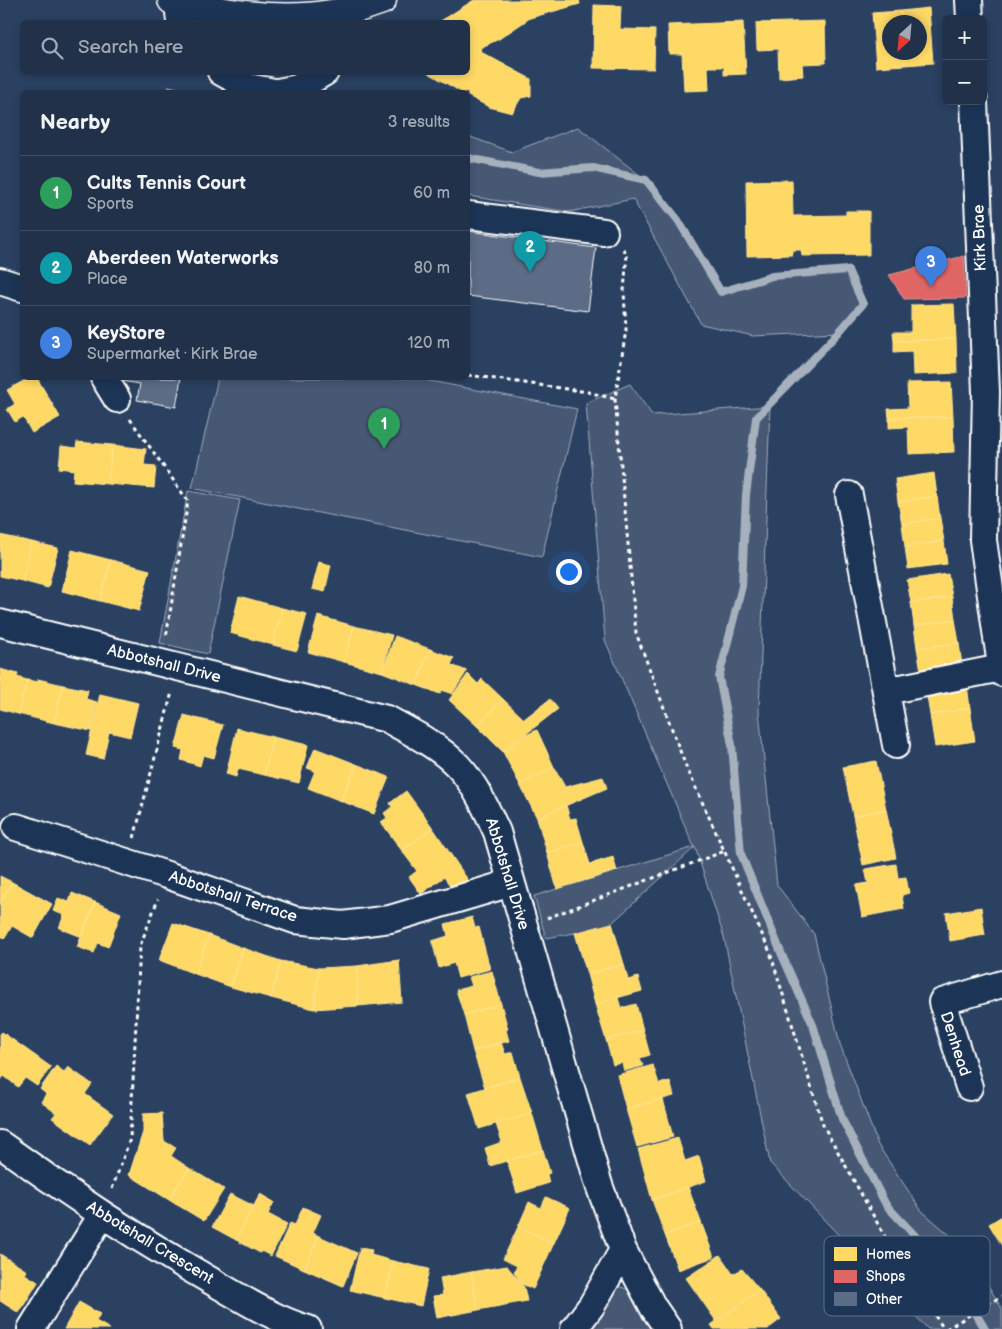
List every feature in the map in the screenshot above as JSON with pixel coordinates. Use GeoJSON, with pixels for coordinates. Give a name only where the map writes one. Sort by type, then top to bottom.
{"type":"FeatureCollection","features":[{"type":"Feature","properties":{"kind":"main road"},"geometry":{"type":"LineString","coordinates":[[177,8],[213,9],[262,17],[338,18],[382,0]]}},
{"type":"Feature","properties":{"kind":"street"},"geometry":{"type":"LineString","coordinates":[[969,0],[970,15]]}},
{"type":"Feature","properties":{"kind":"street"},"geometry":{"type":"LineString","coordinates":[[226,75],[248,87],[277,90]]}},
{"type":"Feature","properties":{"kind":"street"},"geometry":{"type":"LineString","coordinates":[[289,90],[319,75]]}},
{"type":"Feature","properties":{"kind":"street","name":"Kirk Brae"},"geometry":{"type":"LineString","coordinates":[[974,105],[994,391],[983,540],[1002,671]]}},
{"type":"Feature","properties":{"kind":"street"},"geometry":{"type":"LineString","coordinates":[[470,216],[604,232]]}},
{"type":"Feature","properties":{"kind":"street"},"geometry":{"type":"LineString","coordinates":[[0,281],[20,287]]}},
{"type":"Feature","properties":{"kind":"street"},"geometry":{"type":"LineString","coordinates":[[850,496],[896,745]]}},
{"type":"Feature","properties":{"kind":"street","name":"Abbotshall Drive"},"geometry":{"type":"LineString","coordinates":[[0,623],[372,715],[387,720],[424,739],[458,766],[482,801],[497,832],[599,1185],[622,1250],[653,1307],[668,1329]]}},
{"type":"Feature","properties":{"kind":"street"},"geometry":{"type":"LineString","coordinates":[[886,690],[1002,671]]}},
{"type":"Feature","properties":{"kind":"street","name":"Abbotshall Terrace"},"geometry":{"type":"LineString","coordinates":[[16,827],[167,875],[295,920],[343,925],[390,919],[511,883]]}},
{"type":"Feature","properties":{"kind":"street","name":"Denhead"},"geometry":{"type":"LineString","coordinates":[[970,1087],[942,1002],[1002,984]]}},
{"type":"Feature","properties":{"kind":"street","name":"Abbotshall Crescent"},"geometry":{"type":"LineString","coordinates":[[0,1144],[102,1215],[167,1256],[258,1307],[294,1325],[308,1329]]}},
{"type":"Feature","properties":{"kind":"street"},"geometry":{"type":"LineString","coordinates":[[31,1329],[102,1215]]}},
{"type":"Feature","properties":{"kind":"street"},"geometry":{"type":"LineString","coordinates":[[574,1329],[592,1305],[622,1250]]}},
{"type":"Feature","properties":{"kind":"path"},"geometry":{"type":"LineString","coordinates":[[604,232],[617,241],[627,254],[624,291],[626,330],[615,399],[636,633],[685,764],[770,952],[822,1125],[884,1236]]}},
{"type":"Feature","properties":{"kind":"path"},"geometry":{"type":"LineString","coordinates":[[470,375],[588,392],[615,399]]}},
{"type":"Feature","properties":{"kind":"path"},"geometry":{"type":"LineString","coordinates":[[110,388],[188,501],[170,665],[127,863]]}},
{"type":"Feature","properties":{"kind":"path"},"geometry":{"type":"LineString","coordinates":[[524,927],[724,851]]}},
{"type":"Feature","properties":{"kind":"path"},"geometry":{"type":"LineString","coordinates":[[102,1215],[130,1139],[140,946],[167,875]]}},
{"type":"Feature","properties":{"kind":"path"},"geometry":{"type":"LineString","coordinates":[[990,1303],[1002,1296]]}},
{"type":"Feature","properties":{"kind":"path"},"geometry":{"type":"LineString","coordinates":[[936,1316],[945,1329],[967,1316]]}},
{"type":"Feature","properties":{"kind":"shaded area"},"geometry":{"type":"Polygon","coordinates":[[[578,127],[646,180],[678,220],[721,292],[772,276],[848,270],[863,304],[839,332],[753,336],[701,324],[633,199],[569,212],[470,196],[470,137],[512,152],[578,127]]]}},
{"type":"Feature","properties":{"kind":"shaded area"},"geometry":{"type":"Polygon","coordinates":[[[218,380],[425,380],[577,409],[542,557],[192,488],[218,380]]]}},
{"type":"Feature","properties":{"kind":"shaded area"},"geometry":{"type":"Polygon","coordinates":[[[630,384],[652,415],[770,406],[759,711],[777,885],[814,934],[840,1044],[878,1145],[921,1210],[951,1236],[839,1236],[770,1163],[724,937],[695,847],[612,923],[575,933],[546,938],[534,896],[694,847],[605,640],[586,403],[630,384]]]}},
{"type":"Feature","properties":{"kind":"shaded area"},"geometry":{"type":"Polygon","coordinates":[[[188,491],[240,500],[208,654],[160,643],[188,491]]]}},
{"type":"Feature","properties":{"kind":"shaded area"},"geometry":{"type":"Polygon","coordinates":[[[619,1286],[631,1291],[655,1329],[589,1329],[596,1322],[611,1289],[619,1286]]]}},
{"type":"Feature","properties":{"kind":"shaded area"},"geometry":{"type":"Polygon","coordinates":[[[990,1289],[1002,1309],[1002,1329],[928,1329],[916,1316],[990,1316],[990,1289]]]}},
{"type":"Feature","properties":{"kind":"building: Homes"},"geometry":{"type":"Polygon","coordinates":[[[474,0],[579,0],[580,4],[530,18],[499,39],[480,48],[481,52],[531,79],[531,96],[521,98],[512,113],[489,107],[470,97],[470,90],[458,90],[432,75],[470,75],[470,20],[442,20],[474,0]]]}},
{"type":"Feature","properties":{"kind":"building: Homes"},"geometry":{"type":"Polygon","coordinates":[[[594,5],[621,6],[620,29],[655,30],[654,69],[593,68],[594,5]]]}},
{"type":"Feature","properties":{"kind":"building: Homes"},"geometry":{"type":"Polygon","coordinates":[[[929,8],[933,63],[905,65],[905,60],[927,60],[927,15],[900,15],[900,11],[929,8]]]}},
{"type":"Feature","properties":{"kind":"building: Homes"},"geometry":{"type":"Polygon","coordinates":[[[900,11],[900,15],[882,15],[882,60],[905,60],[905,65],[876,67],[872,13],[900,11]]]}},
{"type":"Feature","properties":{"kind":"building: Homes"},"geometry":{"type":"Polygon","coordinates":[[[825,21],[826,63],[802,64],[803,76],[779,78],[778,49],[757,50],[756,23],[825,21]]]}},
{"type":"Feature","properties":{"kind":"building: Homes"},"geometry":{"type":"Polygon","coordinates":[[[743,22],[746,74],[724,75],[724,67],[708,67],[709,90],[684,91],[682,54],[669,54],[668,25],[743,22]]]}},
{"type":"Feature","properties":{"kind":"building: Homes"},"geometry":{"type":"Polygon","coordinates":[[[792,180],[793,216],[846,215],[846,211],[869,211],[869,255],[802,256],[801,250],[792,250],[792,255],[747,256],[746,181],[792,180]]]}},
{"type":"Feature","properties":{"kind":"building: Homes"},"geometry":{"type":"Polygon","coordinates":[[[954,304],[956,339],[894,341],[893,332],[911,332],[911,305],[954,304]]]}},
{"type":"Feature","properties":{"kind":"building: Homes"},"geometry":{"type":"Polygon","coordinates":[[[956,339],[957,373],[913,375],[912,351],[894,352],[894,341],[956,339]]]}},
{"type":"Feature","properties":{"kind":"building: Homes"},"geometry":{"type":"Polygon","coordinates":[[[25,380],[38,380],[60,417],[32,433],[23,417],[15,422],[7,409],[15,404],[7,390],[25,380]]]}},
{"type":"Feature","properties":{"kind":"building: Homes"},"geometry":{"type":"Polygon","coordinates":[[[951,382],[953,417],[889,418],[888,409],[908,408],[907,383],[951,382]]]}},
{"type":"Feature","properties":{"kind":"building: Homes"},"geometry":{"type":"Polygon","coordinates":[[[953,417],[954,452],[909,454],[908,427],[889,428],[889,418],[953,417]]]}},
{"type":"Feature","properties":{"kind":"building: Homes"},"geometry":{"type":"Polygon","coordinates":[[[77,442],[112,445],[108,484],[73,481],[74,470],[59,468],[61,446],[76,448],[77,442]]]}},
{"type":"Feature","properties":{"kind":"building: Homes"},"geometry":{"type":"Polygon","coordinates":[[[112,445],[146,449],[144,465],[156,466],[154,488],[108,484],[112,445]]]}},
{"type":"Feature","properties":{"kind":"building: Homes"},"geometry":{"type":"Polygon","coordinates":[[[934,473],[937,496],[898,502],[895,479],[934,473]]]}},
{"type":"Feature","properties":{"kind":"building: Homes"},"geometry":{"type":"Polygon","coordinates":[[[937,496],[940,518],[902,524],[898,502],[937,496]]]}},
{"type":"Feature","properties":{"kind":"building: Homes"},"geometry":{"type":"Polygon","coordinates":[[[940,518],[944,541],[905,547],[902,524],[940,518]]]}},
{"type":"Feature","properties":{"kind":"building: Homes"},"geometry":{"type":"Polygon","coordinates":[[[0,535],[32,542],[22,581],[0,576],[0,535]]]}},
{"type":"Feature","properties":{"kind":"building: Homes"},"geometry":{"type":"Polygon","coordinates":[[[944,541],[947,564],[908,569],[905,547],[944,541]]]}},
{"type":"Feature","properties":{"kind":"building: Homes"},"geometry":{"type":"Polygon","coordinates":[[[32,542],[58,548],[48,588],[22,581],[32,542]]]}},
{"type":"Feature","properties":{"kind":"building: Homes"},"geometry":{"type":"Polygon","coordinates":[[[72,550],[111,560],[100,601],[62,591],[72,550]]]}},
{"type":"Feature","properties":{"kind":"building: Homes"},"geometry":{"type":"Polygon","coordinates":[[[111,560],[150,570],[139,611],[100,601],[111,560]]]}},
{"type":"Feature","properties":{"kind":"building: Homes"},"geometry":{"type":"Polygon","coordinates":[[[319,562],[331,565],[325,592],[312,589],[319,562]]]}},
{"type":"Feature","properties":{"kind":"building: Homes"},"geometry":{"type":"Polygon","coordinates":[[[948,574],[952,597],[911,603],[907,580],[948,574]]]}},
{"type":"Feature","properties":{"kind":"building: Homes"},"geometry":{"type":"Polygon","coordinates":[[[239,596],[282,608],[273,645],[230,633],[239,596]]]}},
{"type":"Feature","properties":{"kind":"building: Homes"},"geometry":{"type":"Polygon","coordinates":[[[952,597],[955,619],[914,626],[911,603],[952,597]]]}},
{"type":"Feature","properties":{"kind":"building: Homes"},"geometry":{"type":"Polygon","coordinates":[[[282,608],[307,614],[297,651],[273,645],[282,608]]]}},
{"type":"Feature","properties":{"kind":"building: Homes"},"geometry":{"type":"Polygon","coordinates":[[[318,616],[354,626],[344,662],[308,652],[318,616]]]}},
{"type":"Feature","properties":{"kind":"building: Homes"},"geometry":{"type":"Polygon","coordinates":[[[955,619],[959,643],[917,648],[914,626],[955,619]]]}},
{"type":"Feature","properties":{"kind":"building: Homes"},"geometry":{"type":"Polygon","coordinates":[[[354,626],[392,635],[382,672],[344,662],[354,626]]]}},
{"type":"Feature","properties":{"kind":"building: Homes"},"geometry":{"type":"Polygon","coordinates":[[[395,636],[430,649],[416,685],[382,672],[395,636]]]}},
{"type":"Feature","properties":{"kind":"building: Homes"},"geometry":{"type":"Polygon","coordinates":[[[959,643],[962,665],[921,671],[917,648],[959,643]]]}},
{"type":"Feature","properties":{"kind":"building: Homes"},"geometry":{"type":"Polygon","coordinates":[[[430,649],[454,658],[451,665],[467,671],[452,694],[442,690],[440,694],[416,685],[430,649]]]}},
{"type":"Feature","properties":{"kind":"building: Homes"},"geometry":{"type":"Polygon","coordinates":[[[0,669],[18,674],[17,677],[27,680],[18,714],[0,709],[0,669]]]}},
{"type":"Feature","properties":{"kind":"building: Homes"},"geometry":{"type":"Polygon","coordinates":[[[468,674],[478,684],[482,679],[503,699],[477,726],[449,700],[468,674]]]}},
{"type":"Feature","properties":{"kind":"building: Homes"},"geometry":{"type":"Polygon","coordinates":[[[38,679],[63,685],[54,723],[18,714],[27,680],[38,682],[38,679]]]}},
{"type":"Feature","properties":{"kind":"building: Homes"},"geometry":{"type":"Polygon","coordinates":[[[63,685],[88,690],[86,699],[97,702],[91,731],[54,723],[63,685]]]}},
{"type":"Feature","properties":{"kind":"building: Homes"},"geometry":{"type":"Polygon","coordinates":[[[967,685],[970,708],[930,715],[926,691],[967,685]]]}},
{"type":"Feature","properties":{"kind":"building: Homes"},"geometry":{"type":"Polygon","coordinates":[[[100,694],[138,703],[130,737],[109,732],[103,759],[86,755],[100,694]]]}},
{"type":"Feature","properties":{"kind":"building: Homes"},"geometry":{"type":"Polygon","coordinates":[[[503,699],[524,719],[550,699],[558,709],[503,752],[477,726],[503,699]]]}},
{"type":"Feature","properties":{"kind":"building: Homes"},"geometry":{"type":"Polygon","coordinates":[[[970,708],[975,741],[935,747],[930,715],[970,708]]]}},
{"type":"Feature","properties":{"kind":"building: Homes"},"geometry":{"type":"Polygon","coordinates":[[[184,715],[223,725],[214,758],[203,755],[200,766],[181,760],[183,750],[175,748],[184,715]]]}},
{"type":"Feature","properties":{"kind":"building: Homes"},"geometry":{"type":"Polygon","coordinates":[[[237,728],[273,737],[264,775],[238,769],[236,777],[226,774],[237,728]]]}},
{"type":"Feature","properties":{"kind":"building: Homes"},"geometry":{"type":"Polygon","coordinates":[[[537,730],[554,767],[520,785],[503,752],[524,736],[537,730]]]}},
{"type":"Feature","properties":{"kind":"building: Homes"},"geometry":{"type":"Polygon","coordinates":[[[273,737],[308,745],[299,783],[264,775],[273,737]]]}},
{"type":"Feature","properties":{"kind":"building: Homes"},"geometry":{"type":"Polygon","coordinates":[[[315,748],[356,764],[341,801],[308,788],[315,771],[307,768],[315,748]]]}},
{"type":"Feature","properties":{"kind":"building: Homes"},"geometry":{"type":"Polygon","coordinates":[[[876,761],[886,809],[853,816],[843,767],[876,761]]]}},
{"type":"Feature","properties":{"kind":"building: Homes"},"geometry":{"type":"Polygon","coordinates":[[[356,764],[389,777],[374,814],[341,801],[356,764]]]}},
{"type":"Feature","properties":{"kind":"building: Homes"},"geometry":{"type":"Polygon","coordinates":[[[554,767],[565,787],[603,777],[607,788],[537,818],[520,785],[554,767]]]}},
{"type":"Feature","properties":{"kind":"building: Homes"},"geometry":{"type":"Polygon","coordinates":[[[406,791],[433,828],[402,851],[381,822],[387,818],[384,813],[392,807],[390,803],[406,791]]]}},
{"type":"Feature","properties":{"kind":"building: Homes"},"geometry":{"type":"Polygon","coordinates":[[[566,805],[570,819],[576,818],[583,842],[547,853],[537,818],[566,805]]]}},
{"type":"Feature","properties":{"kind":"building: Homes"},"geometry":{"type":"Polygon","coordinates":[[[886,809],[896,858],[863,865],[853,816],[886,809]]]}},
{"type":"Feature","properties":{"kind":"building: Homes"},"geometry":{"type":"Polygon","coordinates":[[[433,828],[470,883],[451,887],[444,877],[421,894],[409,877],[417,871],[402,851],[433,828]]]}},
{"type":"Feature","properties":{"kind":"building: Homes"},"geometry":{"type":"Polygon","coordinates":[[[583,842],[590,864],[613,857],[617,871],[557,889],[547,853],[583,842]]]}},
{"type":"Feature","properties":{"kind":"building: Homes"},"geometry":{"type":"Polygon","coordinates":[[[896,864],[898,878],[906,877],[909,893],[902,895],[904,909],[862,917],[856,885],[868,883],[865,869],[896,864]]]}},
{"type":"Feature","properties":{"kind":"building: Homes"},"geometry":{"type":"Polygon","coordinates":[[[0,876],[12,882],[0,903],[0,876]]]}},
{"type":"Feature","properties":{"kind":"building: Homes"},"geometry":{"type":"Polygon","coordinates":[[[12,882],[52,904],[33,938],[12,926],[5,938],[0,936],[0,903],[12,882]]]}},
{"type":"Feature","properties":{"kind":"building: Homes"},"geometry":{"type":"Polygon","coordinates":[[[72,893],[95,902],[82,937],[59,928],[64,915],[53,911],[58,898],[69,902],[72,893]]]}},
{"type":"Feature","properties":{"kind":"building: Homes"},"geometry":{"type":"Polygon","coordinates":[[[95,902],[121,913],[108,947],[98,943],[94,953],[77,947],[95,902]]]}},
{"type":"Feature","properties":{"kind":"building: Homes"},"geometry":{"type":"Polygon","coordinates":[[[981,907],[985,935],[950,941],[946,913],[981,907]]]}},
{"type":"Feature","properties":{"kind":"building: Homes"},"geometry":{"type":"Polygon","coordinates":[[[472,917],[475,928],[479,927],[490,969],[458,978],[454,963],[439,968],[432,941],[448,936],[445,924],[472,917]]]}},
{"type":"Feature","properties":{"kind":"building: Homes"},"geometry":{"type":"Polygon","coordinates":[[[173,923],[209,935],[195,974],[159,960],[173,923]]]}},
{"type":"Feature","properties":{"kind":"building: Homes"},"geometry":{"type":"Polygon","coordinates":[[[612,923],[624,964],[587,974],[575,933],[612,923]]]}},
{"type":"Feature","properties":{"kind":"building: Homes"},"geometry":{"type":"Polygon","coordinates":[[[209,935],[243,948],[231,987],[195,974],[209,935]]]}},
{"type":"Feature","properties":{"kind":"building: Homes"},"geometry":{"type":"Polygon","coordinates":[[[243,948],[281,961],[271,998],[231,987],[243,948]]]}},
{"type":"Feature","properties":{"kind":"building: Homes"},"geometry":{"type":"Polygon","coordinates":[[[399,960],[402,1002],[358,1006],[357,966],[399,960]]]}},
{"type":"Feature","properties":{"kind":"building: Homes"},"geometry":{"type":"Polygon","coordinates":[[[281,961],[319,968],[314,1009],[271,998],[281,961]]]}},
{"type":"Feature","properties":{"kind":"building: Homes"},"geometry":{"type":"Polygon","coordinates":[[[624,964],[628,980],[638,977],[642,991],[595,1004],[587,974],[624,964]]]}},
{"type":"Feature","properties":{"kind":"building: Homes"},"geometry":{"type":"Polygon","coordinates":[[[357,966],[358,1006],[314,1009],[319,968],[357,966]]]}},
{"type":"Feature","properties":{"kind":"building: Homes"},"geometry":{"type":"Polygon","coordinates":[[[492,971],[501,1004],[464,1015],[456,990],[472,986],[469,977],[492,971]]]}},
{"type":"Feature","properties":{"kind":"building: Homes"},"geometry":{"type":"Polygon","coordinates":[[[618,998],[621,1008],[636,1004],[643,1030],[606,1040],[595,1004],[618,998]]]}},
{"type":"Feature","properties":{"kind":"building: Homes"},"geometry":{"type":"Polygon","coordinates":[[[501,1004],[508,1029],[506,1030],[509,1041],[473,1051],[464,1015],[501,1004]]]}},
{"type":"Feature","properties":{"kind":"building: Homes"},"geometry":{"type":"Polygon","coordinates":[[[643,1030],[650,1055],[640,1058],[643,1066],[624,1071],[622,1063],[613,1065],[606,1040],[643,1030]]]}},
{"type":"Feature","properties":{"kind":"building: Homes"},"geometry":{"type":"Polygon","coordinates":[[[2,1032],[51,1067],[37,1086],[25,1078],[18,1087],[4,1076],[0,1081],[0,1034],[2,1032]]]}},
{"type":"Feature","properties":{"kind":"building: Homes"},"geometry":{"type":"Polygon","coordinates":[[[501,1042],[505,1054],[513,1052],[520,1077],[485,1088],[473,1051],[501,1042]]]}},
{"type":"Feature","properties":{"kind":"building: Homes"},"geometry":{"type":"Polygon","coordinates":[[[653,1065],[659,1084],[670,1081],[674,1096],[626,1109],[617,1075],[653,1065]]]}},
{"type":"Feature","properties":{"kind":"building: Homes"},"geometry":{"type":"Polygon","coordinates":[[[56,1066],[64,1072],[68,1067],[92,1084],[85,1094],[113,1114],[90,1145],[52,1118],[56,1113],[41,1102],[46,1094],[40,1089],[56,1066]]]}},
{"type":"Feature","properties":{"kind":"building: Homes"},"geometry":{"type":"Polygon","coordinates":[[[520,1077],[532,1113],[479,1129],[468,1093],[520,1077]]]}},
{"type":"Feature","properties":{"kind":"building: Homes"},"geometry":{"type":"Polygon","coordinates":[[[663,1099],[673,1137],[637,1147],[626,1109],[663,1099]]]}},
{"type":"Feature","properties":{"kind":"building: Homes"},"geometry":{"type":"Polygon","coordinates":[[[162,1113],[164,1141],[176,1148],[171,1156],[189,1168],[169,1200],[129,1175],[143,1132],[143,1114],[162,1113]]]}},
{"type":"Feature","properties":{"kind":"building: Homes"},"geometry":{"type":"Polygon","coordinates":[[[532,1113],[543,1150],[490,1166],[485,1148],[502,1142],[496,1124],[532,1113]]]}},
{"type":"Feature","properties":{"kind":"building: Homes"},"geometry":{"type":"Polygon","coordinates":[[[678,1138],[685,1161],[699,1156],[706,1181],[652,1200],[638,1149],[678,1138]]]}},
{"type":"Feature","properties":{"kind":"building: Homes"},"geometry":{"type":"Polygon","coordinates":[[[543,1150],[550,1173],[547,1174],[549,1183],[517,1193],[507,1161],[543,1150]]]}},
{"type":"Feature","properties":{"kind":"building: Homes"},"geometry":{"type":"Polygon","coordinates":[[[189,1168],[224,1189],[204,1221],[169,1200],[189,1168]]]}},
{"type":"Feature","properties":{"kind":"building: Homes"},"geometry":{"type":"Polygon","coordinates":[[[688,1187],[701,1222],[665,1235],[652,1200],[688,1187]]]}},
{"type":"Feature","properties":{"kind":"building: Homes"},"geometry":{"type":"Polygon","coordinates":[[[230,1194],[254,1206],[236,1240],[212,1227],[230,1194]]]}},
{"type":"Feature","properties":{"kind":"building: Homes"},"geometry":{"type":"Polygon","coordinates":[[[260,1194],[274,1202],[268,1214],[287,1224],[271,1256],[261,1251],[260,1253],[236,1240],[260,1194]]]}},
{"type":"Feature","properties":{"kind":"building: Homes"},"geometry":{"type":"Polygon","coordinates":[[[546,1197],[570,1208],[554,1243],[518,1227],[529,1202],[541,1208],[546,1197]]]}},
{"type":"Feature","properties":{"kind":"building: Homes"},"geometry":{"type":"Polygon","coordinates":[[[303,1207],[321,1215],[313,1233],[319,1236],[304,1269],[275,1256],[290,1223],[295,1225],[303,1207]]]}},
{"type":"Feature","properties":{"kind":"building: Homes"},"geometry":{"type":"Polygon","coordinates":[[[1002,1216],[1002,1246],[989,1224],[1002,1216]]]}},
{"type":"Feature","properties":{"kind":"building: Homes"},"geometry":{"type":"Polygon","coordinates":[[[701,1222],[714,1257],[678,1270],[665,1235],[701,1222]]]}},
{"type":"Feature","properties":{"kind":"building: Homes"},"geometry":{"type":"Polygon","coordinates":[[[518,1227],[554,1243],[533,1289],[522,1284],[514,1272],[517,1266],[503,1259],[518,1227]]]}},
{"type":"Feature","properties":{"kind":"building: Homes"},"geometry":{"type":"Polygon","coordinates":[[[319,1236],[357,1253],[343,1286],[304,1269],[319,1236]]]}},
{"type":"Feature","properties":{"kind":"building: Homes"},"geometry":{"type":"Polygon","coordinates":[[[360,1248],[372,1250],[371,1255],[393,1261],[385,1298],[350,1290],[360,1248]]]}},
{"type":"Feature","properties":{"kind":"building: Homes"},"geometry":{"type":"Polygon","coordinates":[[[0,1254],[27,1271],[25,1274],[38,1282],[19,1313],[0,1301],[0,1254]]]}},
{"type":"Feature","properties":{"kind":"building: Homes"},"geometry":{"type":"Polygon","coordinates":[[[720,1255],[733,1274],[742,1269],[760,1290],[716,1321],[686,1278],[720,1255]]]}},
{"type":"Feature","properties":{"kind":"building: Homes"},"geometry":{"type":"Polygon","coordinates":[[[393,1261],[429,1269],[421,1306],[385,1298],[393,1261]]]}},
{"type":"Feature","properties":{"kind":"building: Homes"},"geometry":{"type":"Polygon","coordinates":[[[507,1266],[524,1287],[527,1301],[478,1310],[471,1272],[507,1266]]]}},
{"type":"Feature","properties":{"kind":"building: Homes"},"geometry":{"type":"Polygon","coordinates":[[[471,1272],[478,1310],[437,1318],[433,1296],[443,1295],[440,1278],[471,1272]]]}},
{"type":"Feature","properties":{"kind":"building: Homes"},"geometry":{"type":"Polygon","coordinates":[[[760,1290],[781,1319],[768,1329],[714,1329],[711,1325],[760,1290]]]}},
{"type":"Feature","properties":{"kind":"building: Homes"},"geometry":{"type":"Polygon","coordinates":[[[79,1302],[100,1314],[96,1321],[110,1329],[64,1329],[79,1302]]]}},
{"type":"Feature","properties":{"kind":"building: Shops"},"geometry":{"type":"Polygon","coordinates":[[[169,86],[185,90],[168,90],[169,86]]]}},
{"type":"Feature","properties":{"kind":"building: Shops"},"geometry":{"type":"Polygon","coordinates":[[[964,256],[966,298],[904,299],[889,275],[964,256]]]}},
{"type":"Feature","properties":{"kind":"building: Other"},"geometry":{"type":"Polygon","coordinates":[[[470,231],[596,248],[588,311],[470,296],[470,231]]]}},
{"type":"Feature","properties":{"kind":"building: Other"},"geometry":{"type":"Polygon","coordinates":[[[181,380],[176,407],[137,400],[140,384],[121,381],[181,380]]]}},
{"type":"Feature","properties":{"kind":"waterway"},"geometry":{"type":"LineString","coordinates":[[470,158],[539,172],[593,168],[646,180],[678,220],[721,292],[772,276],[848,270],[863,304],[839,332],[756,418],[746,495],[742,586],[719,677],[732,745],[741,854],[813,1025],[842,1119],[886,1205],[915,1236]]}},
{"type":"Feature","properties":{"kind":"waterway"},"geometry":{"type":"LineString","coordinates":[[977,1316],[985,1329]]}},
{"type":"Feature","properties":{"kind":"place","name":"Aberdeen Waterworks"},"geometry":{"type":"Point","coordinates":[530,272]}},
{"type":"Feature","properties":{"kind":"place","name":"KeyStore"},"geometry":{"type":"Point","coordinates":[931,287]}},
{"type":"Feature","properties":{"kind":"place","name":"Cults Tennis Court"},"geometry":{"type":"Point","coordinates":[384,449]}}]}
